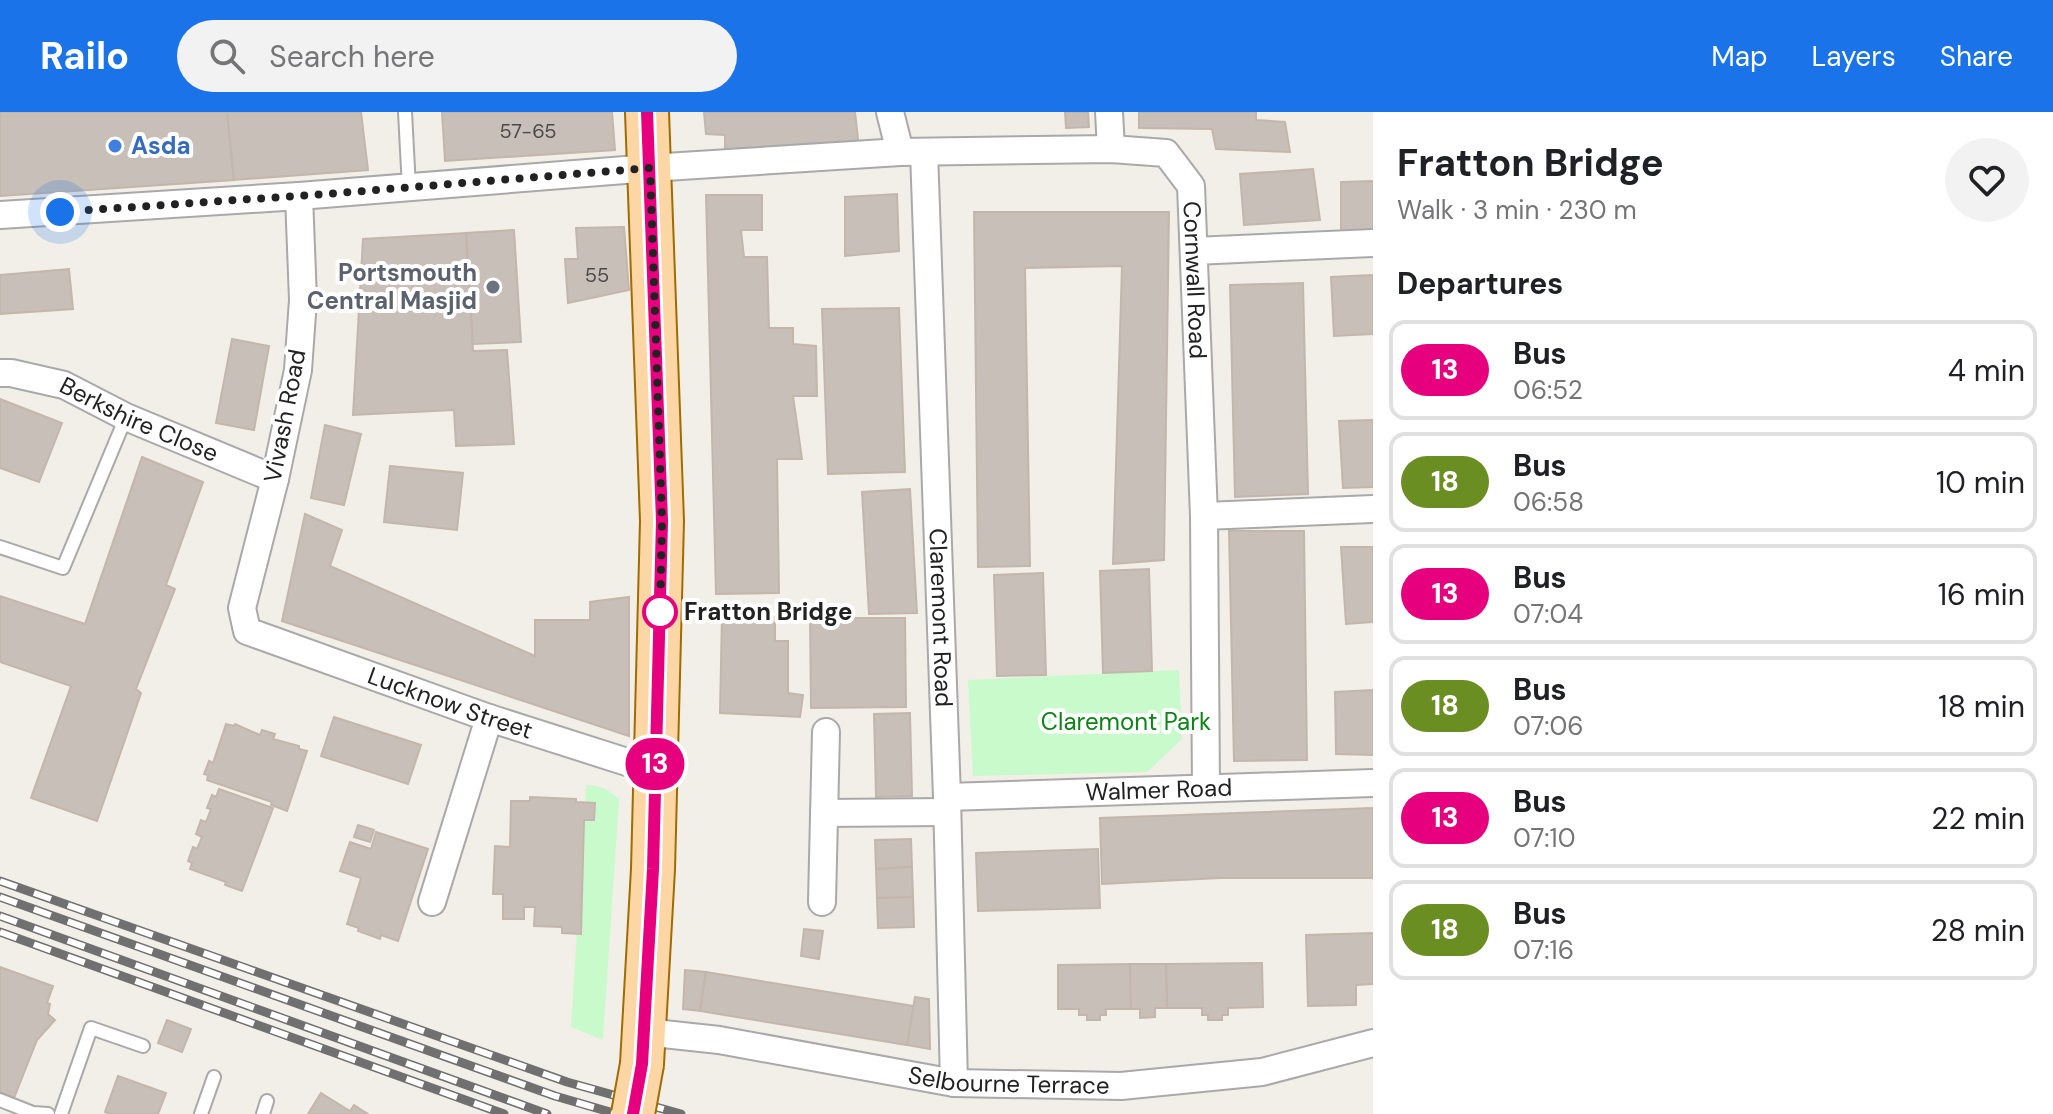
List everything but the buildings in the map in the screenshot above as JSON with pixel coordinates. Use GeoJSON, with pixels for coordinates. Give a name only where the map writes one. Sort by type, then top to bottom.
{"type":"FeatureCollection","features":[{"type":"Feature","properties":{"kind":"main road"},"geometry":{"type":"LineString","coordinates":[[633,1114],[644,1048],[653,869],[662,521],[647,112]]}},
{"type":"Feature","properties":{"kind":"street","name":"Claremont Road"},"geometry":{"type":"LineString","coordinates":[[890,112],[912,152],[947,804],[954,1083]]}},
{"type":"Feature","properties":{"kind":"street"},"geometry":{"type":"LineString","coordinates":[[1109,112],[1111,149]]}},
{"type":"Feature","properties":{"kind":"street","name":"Cornwall Road"},"geometry":{"type":"LineString","coordinates":[[0,215],[912,152],[1111,149],[1166,153],[1191,186],[1204,516],[1206,788]]}},
{"type":"Feature","properties":{"kind":"street","name":"Vivash Road"},"geometry":{"type":"LineString","coordinates":[[247,631],[242,608],[275,479],[298,370],[303,300],[299,196]]}},
{"type":"Feature","properties":{"kind":"street"},"geometry":{"type":"LineString","coordinates":[[1194,251],[1373,243]]}},
{"type":"Feature","properties":{"kind":"street","name":"Berkshire Close"},"geometry":{"type":"LineString","coordinates":[[0,373],[64,385],[126,417],[275,479]]}},
{"type":"Feature","properties":{"kind":"street"},"geometry":{"type":"LineString","coordinates":[[1204,516],[1373,509]]}},
{"type":"Feature","properties":{"kind":"street","name":"Lucknow Street"},"geometry":{"type":"LineString","coordinates":[[247,631],[489,718],[655,771]]}},
{"type":"Feature","properties":{"kind":"street"},"geometry":{"type":"LineString","coordinates":[[432,902],[489,718]]}},
{"type":"Feature","properties":{"kind":"street"},"geometry":{"type":"LineString","coordinates":[[822,902],[826,732]]}},
{"type":"Feature","properties":{"kind":"street","name":"Walmer Road"},"geometry":{"type":"LineString","coordinates":[[824,813],[1206,788],[1373,783]]}},
{"type":"Feature","properties":{"kind":"street","name":"Selbourne Terrace"},"geometry":{"type":"LineString","coordinates":[[644,1048],[719,1040],[954,1083],[1121,1086],[1262,1072],[1373,1043]]}},
{"type":"Feature","properties":{"kind":"lane"},"geometry":{"type":"LineString","coordinates":[[405,112],[409,188]]}},
{"type":"Feature","properties":{"kind":"lane"},"geometry":{"type":"LineString","coordinates":[[0,547],[63,568],[126,417]]}},
{"type":"Feature","properties":{"kind":"lane"},"geometry":{"type":"LineString","coordinates":[[61,1114],[91,1028],[143,1046]]}},
{"type":"Feature","properties":{"kind":"lane"},"geometry":{"type":"LineString","coordinates":[[201,1114],[214,1077]]}},
{"type":"Feature","properties":{"kind":"lane"},"geometry":{"type":"LineString","coordinates":[[0,1100],[33,1113],[48,1114]]}},
{"type":"Feature","properties":{"kind":"green space","name":"Claremont Park"},"geometry":{"type":"Polygon","coordinates":[[[1179,670],[1182,739],[1147,772],[973,776],[968,680],[1179,670]]]}},
{"type":"Feature","properties":{"kind":"green space"},"geometry":{"type":"Polygon","coordinates":[[[586,785],[604,789],[619,800],[603,1040],[571,1027],[586,785]]]}},
{"type":"Feature","properties":{"kind":"railway"},"geometry":{"type":"LineString","coordinates":[[0,881],[567,1082],[681,1114]]}},
{"type":"Feature","properties":{"kind":"railway"},"geometry":{"type":"LineString","coordinates":[[0,897],[555,1096],[617,1114]]}},
{"type":"Feature","properties":{"kind":"railway"},"geometry":{"type":"LineString","coordinates":[[0,916],[547,1114]]}},
{"type":"Feature","properties":{"kind":"railway"},"geometry":{"type":"LineString","coordinates":[[0,932],[504,1114]]}},
{"type":"Feature","properties":{"kind":"bus line","name":"13"},"geometry":{"type":"LineString","coordinates":[[633,1114],[642,1064],[653,869],[662,521],[647,112]]}},
{"type":"Feature","properties":{"kind":"place","name":"Asda"},"geometry":{"type":"Point","coordinates":[115,146]}},
{"type":"Feature","properties":{"kind":"place","name":"Portsmouth Central Masjid"},"geometry":{"type":"Point","coordinates":[493,287]}},
{"type":"Feature","properties":{"kind":"place","name":"Fratton Bridge"},"geometry":{"type":"Point","coordinates":[660,612]}},
{"type":"Feature","properties":{"kind":"route"},"geometry":{"type":"LineString","coordinates":[[60,212],[650,168],[662,521],[660,615],[660,612]]}}]}
